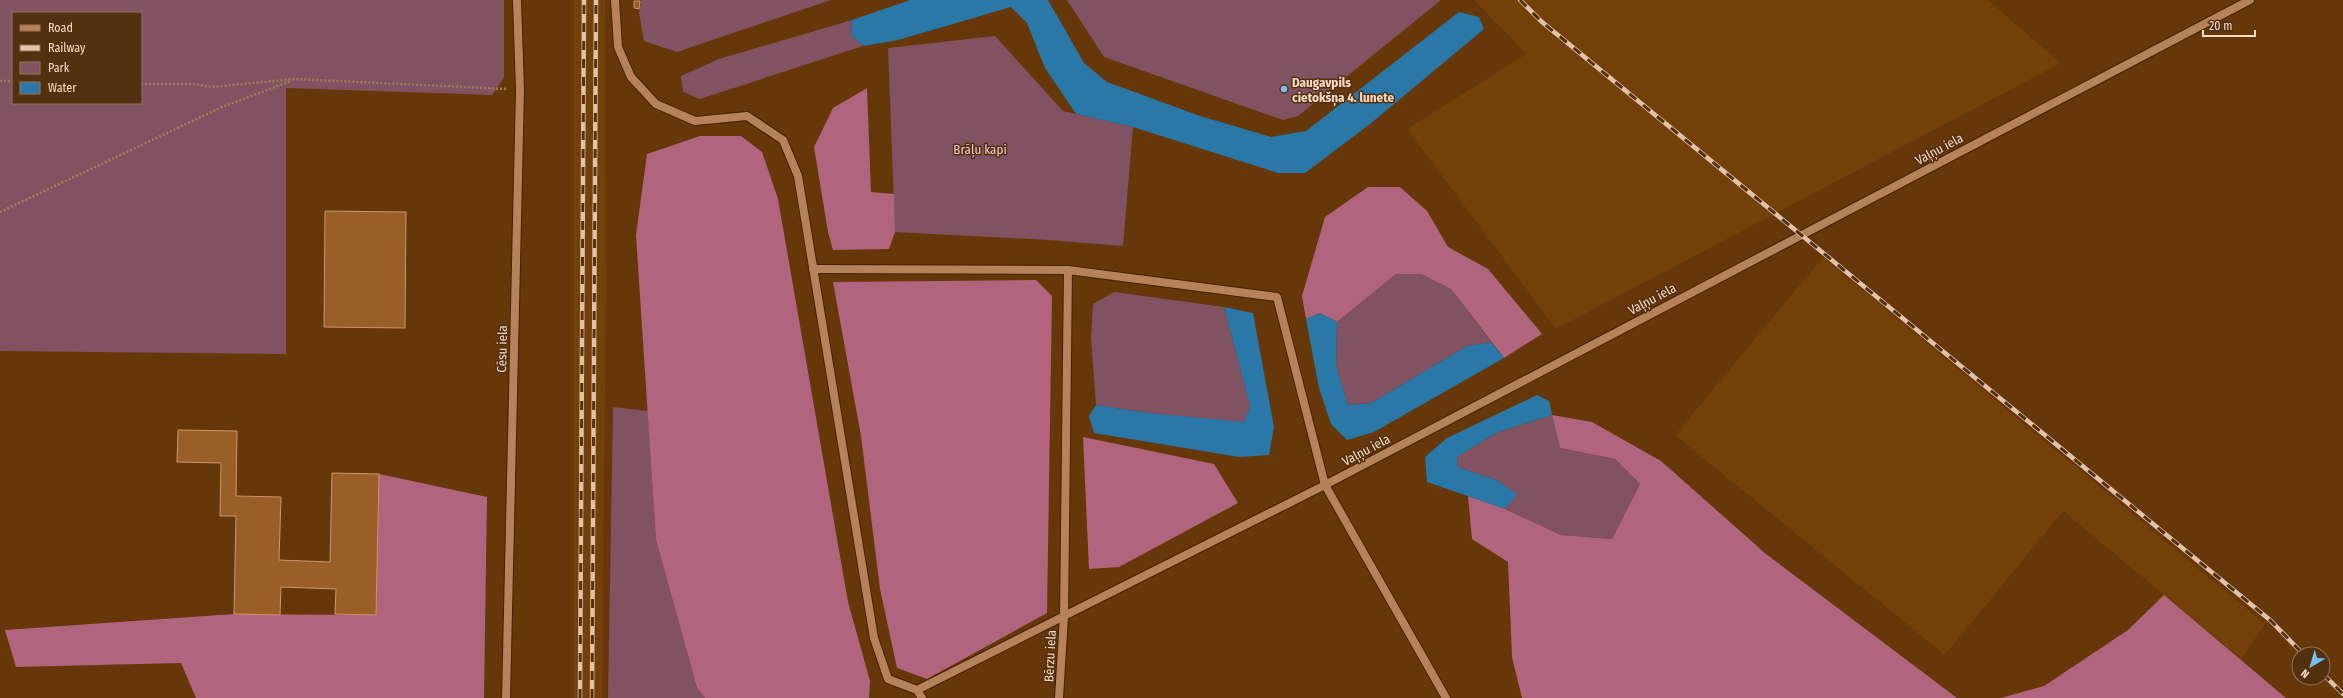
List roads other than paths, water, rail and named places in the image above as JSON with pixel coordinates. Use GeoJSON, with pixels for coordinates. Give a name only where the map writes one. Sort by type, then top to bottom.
{"type":"FeatureCollection","features":[{"type":"Feature","properties":{"kind":"street","name":"Cēsu iela"},"geometry":{"type":"LineString","coordinates":[[506,698],[520,90],[517,0]]}},
{"type":"Feature","properties":{"kind":"street"},"geometry":{"type":"LineString","coordinates":[[615,0],[618,48],[631,77],[656,104],[695,120],[747,116],[783,140],[798,176],[874,638],[888,678],[917,690],[922,698]]}},
{"type":"Feature","properties":{"kind":"street","name":"Vaļņu iela"},"geometry":{"type":"LineString","coordinates":[[917,690],[1325,485],[2250,0]]}},
{"type":"Feature","properties":{"kind":"street"},"geometry":{"type":"LineString","coordinates":[[813,269],[1068,270],[1278,297],[1325,485],[1446,698]]}},
{"type":"Feature","properties":{"kind":"street","name":"Bērzu iela"},"geometry":{"type":"LineString","coordinates":[[1059,698],[1064,616],[1068,270]]}},
{"type":"Feature","properties":{"kind":"water"},"geometry":{"type":"Polygon","coordinates":[[[910,0],[1048,0],[1084,63],[1107,82],[1200,116],[1271,137],[1306,131],[1459,12],[1479,17],[1484,29],[1370,124],[1305,173],[1278,173],[1133,127],[1076,114],[1045,68],[1027,23],[1011,7],[898,40],[863,46],[851,35],[852,20],[910,0]]]}},
{"type":"Feature","properties":{"kind":"water"},"geometry":{"type":"Polygon","coordinates":[[[1224,307],[1253,313],[1274,427],[1269,455],[1239,457],[1094,433],[1089,416],[1096,405],[1149,413],[1244,422],[1250,406],[1224,307]]]}},
{"type":"Feature","properties":{"kind":"water"},"geometry":{"type":"Polygon","coordinates":[[[1320,313],[1337,322],[1336,366],[1348,405],[1371,403],[1467,346],[1491,342],[1504,358],[1374,432],[1347,440],[1331,424],[1319,388],[1306,319],[1320,313]]]}},
{"type":"Feature","properties":{"kind":"water"},"geometry":{"type":"Polygon","coordinates":[[[1537,395],[1549,401],[1552,415],[1496,433],[1457,457],[1458,467],[1499,481],[1517,495],[1505,509],[1427,482],[1425,457],[1447,438],[1537,395]]]}},
{"type":"Feature","properties":{"kind":"railway"},"geometry":{"type":"LineString","coordinates":[[580,698],[584,0]]}},
{"type":"Feature","properties":{"kind":"railway"},"geometry":{"type":"LineString","coordinates":[[592,698],[596,0]]}},
{"type":"Feature","properties":{"kind":"railway"},"geometry":{"type":"LineString","coordinates":[[1520,0],[1542,22],[2270,620],[2295,646]]}},
{"type":"Feature","properties":{"kind":"railway"},"geometry":{"type":"LineString","coordinates":[[2331,682],[2343,694]]}},
{"type":"Feature","properties":{"kind":"place","name":"Daugavpils cietokšņa 4. lunete"},"geometry":{"type":"Point","coordinates":[1284,89]}},
{"type":"Feature","properties":{"kind":"park label","name":"Brāļu kapi"},"geometry":{"type":"Point","coordinates":[980,149]}}]}
